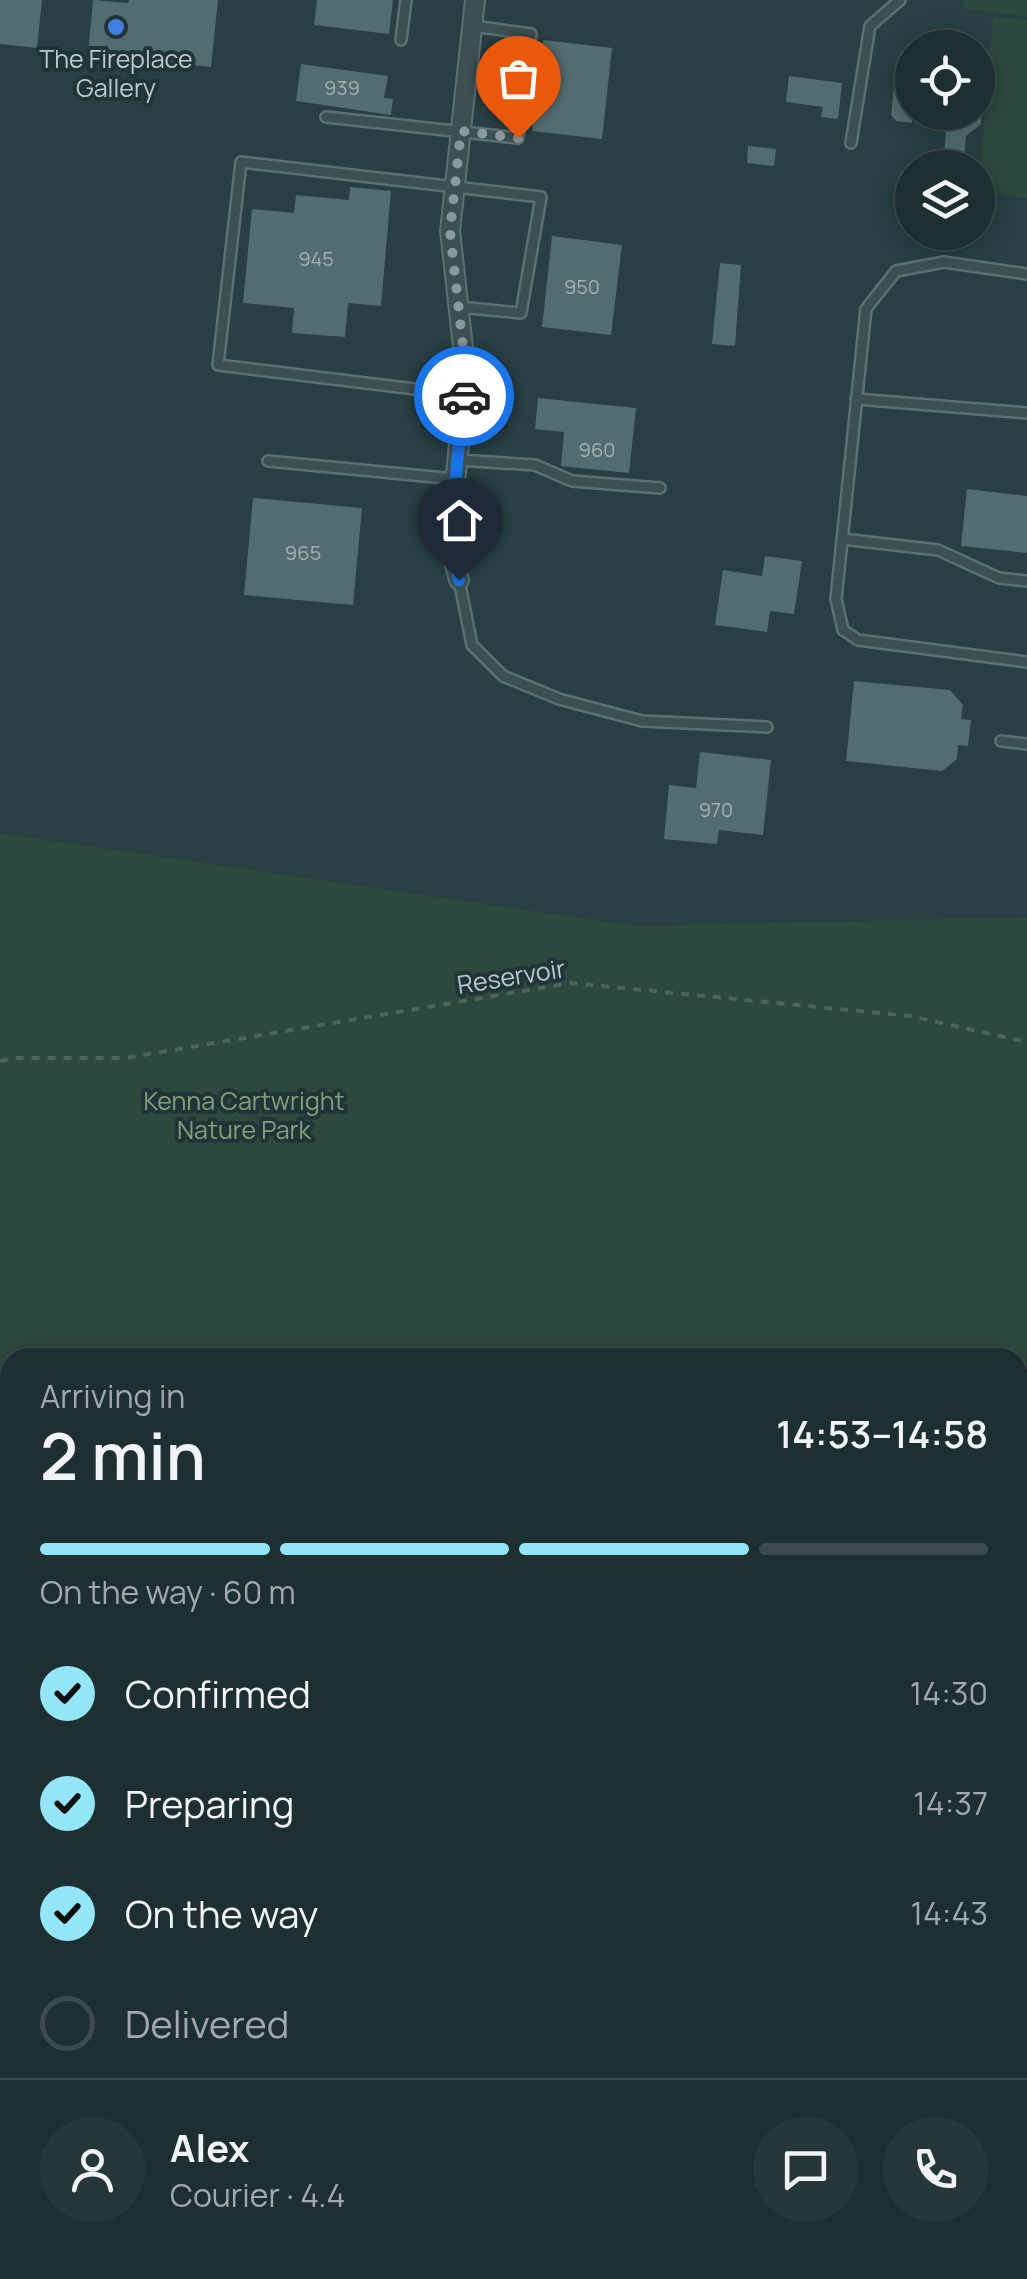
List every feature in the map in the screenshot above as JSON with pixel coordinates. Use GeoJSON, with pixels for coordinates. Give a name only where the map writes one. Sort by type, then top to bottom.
{"type":"FeatureCollection","features":[{"type":"Feature","properties":{"kind":"street"},"geometry":{"type":"LineString","coordinates":[[459,580],[449,543],[466,374],[450,231],[474,0]]}},
{"type":"Feature","properties":{"kind":"lane"},"geometry":{"type":"LineString","coordinates":[[401,40],[406,0]]}},
{"type":"Feature","properties":{"kind":"lane"},"geometry":{"type":"LineString","coordinates":[[851,143],[870,26],[900,0]]}},
{"type":"Feature","properties":{"kind":"lane"},"geometry":{"type":"LineString","coordinates":[[326,117],[518,138],[531,34],[472,26]]}},
{"type":"Feature","properties":{"kind":"lane"},"geometry":{"type":"LineString","coordinates":[[459,308],[520,313],[541,198],[241,162],[218,365],[464,395]]}},
{"type":"Feature","properties":{"kind":"lane"},"geometry":{"type":"LineString","coordinates":[[1027,274],[944,262],[896,272],[866,310],[836,599],[844,630],[858,640],[1027,662]]}},
{"type":"Feature","properties":{"kind":"lane"},"geometry":{"type":"LineString","coordinates":[[856,398],[1027,412]]}},
{"type":"Feature","properties":{"kind":"lane"},"geometry":{"type":"LineString","coordinates":[[268,462],[456,470],[535,465],[572,482],[660,488]]}},
{"type":"Feature","properties":{"kind":"lane"},"geometry":{"type":"LineString","coordinates":[[842,539],[938,550],[998,578],[1027,581]]}},
{"type":"Feature","properties":{"kind":"lane"},"geometry":{"type":"LineString","coordinates":[[459,580],[472,645],[503,676],[558,699],[642,721],[767,727]]}},
{"type":"Feature","properties":{"kind":"lane"},"geometry":{"type":"LineString","coordinates":[[1001,741],[1027,744]]}},
{"type":"Feature","properties":{"kind":"path","name":"Reservoir"},"geometry":{"type":"LineString","coordinates":[[0,1062],[14,1058],[125,1058],[570,983],[910,1016],[1027,1042]]}},
{"type":"Feature","properties":{"kind":"green space"},"geometry":{"type":"Polygon","coordinates":[[[963,0],[1027,0],[1027,17],[967,9],[963,0]]]}},
{"type":"Feature","properties":{"kind":"green space"},"geometry":{"type":"Polygon","coordinates":[[[993,17],[1027,20],[1027,198],[995,195],[995,150],[982,150],[983,130],[995,130],[995,30],[992,30],[993,17]]]}},
{"type":"Feature","properties":{"kind":"green space","name":"Kenna Cartwright Nature Park"},"geometry":{"type":"Polygon","coordinates":[[[0,833],[636,926],[1027,917],[1027,1348],[0,1348],[0,833]]]}},
{"type":"Feature","properties":{"kind":"building"},"geometry":{"type":"Polygon","coordinates":[[[0,0],[42,0],[37,48],[0,44],[0,0]]]}},
{"type":"Feature","properties":{"kind":"building"},"geometry":{"type":"Polygon","coordinates":[[[93,0],[218,0],[211,67],[88,54],[93,0]]]}},
{"type":"Feature","properties":{"kind":"building"},"geometry":{"type":"Polygon","coordinates":[[[317,0],[393,0],[389,34],[314,25],[317,0]]]}},
{"type":"Feature","properties":{"kind":"building"},"geometry":{"type":"Polygon","coordinates":[[[543,40],[612,48],[602,139],[532,131],[543,40]]]}},
{"type":"Feature","properties":{"kind":"building"},"geometry":{"type":"Polygon","coordinates":[[[301,64],[388,76],[384,98],[393,99],[391,115],[296,101],[301,64]]]}},
{"type":"Feature","properties":{"kind":"building"},"geometry":{"type":"Polygon","coordinates":[[[789,76],[842,83],[838,119],[821,117],[823,107],[786,102],[789,76]]]}},
{"type":"Feature","properties":{"kind":"building"},"geometry":{"type":"Polygon","coordinates":[[[895,78],[895,120],[891,115],[895,78]]]}},
{"type":"Feature","properties":{"kind":"building"},"geometry":{"type":"Polygon","coordinates":[[[946,130],[974,130],[966,136],[965,150],[945,150],[946,130]]]}},
{"type":"Feature","properties":{"kind":"building"},"geometry":{"type":"Polygon","coordinates":[[[748,146],[776,149],[774,166],[747,163],[748,146]]]}},
{"type":"Feature","properties":{"kind":"building"},"geometry":{"type":"Polygon","coordinates":[[[350,187],[391,191],[381,306],[348,303],[345,337],[292,333],[294,308],[243,303],[252,209],[294,213],[296,195],[349,200],[350,187]]]}},
{"type":"Feature","properties":{"kind":"building"},"geometry":{"type":"Polygon","coordinates":[[[552,236],[622,245],[611,335],[542,327],[552,236]]]}},
{"type":"Feature","properties":{"kind":"building"},"geometry":{"type":"Polygon","coordinates":[[[720,263],[741,265],[735,346],[712,344],[720,263]]]}},
{"type":"Feature","properties":{"kind":"building"},"geometry":{"type":"Polygon","coordinates":[[[538,398],[636,408],[629,473],[561,466],[564,432],[535,429],[538,398]]]}},
{"type":"Feature","properties":{"kind":"building"},"geometry":{"type":"Polygon","coordinates":[[[967,489],[1027,496],[1027,553],[961,546],[967,489]]]}},
{"type":"Feature","properties":{"kind":"building"},"geometry":{"type":"Polygon","coordinates":[[[253,498],[362,508],[353,605],[244,595],[253,498]]]}},
{"type":"Feature","properties":{"kind":"building"},"geometry":{"type":"Polygon","coordinates":[[[765,556],[802,561],[794,614],[770,611],[767,632],[715,625],[723,570],[762,576],[765,556]]]}},
{"type":"Feature","properties":{"kind":"building"},"geometry":{"type":"Polygon","coordinates":[[[854,681],[950,690],[963,705],[961,719],[971,720],[968,746],[958,745],[957,759],[942,771],[846,761],[854,681]]]}},
{"type":"Feature","properties":{"kind":"building"},"geometry":{"type":"Polygon","coordinates":[[[700,752],[771,760],[763,835],[719,830],[717,844],[664,839],[669,785],[696,788],[700,752]]]}},
{"type":"Feature","properties":{"kind":"way so far"},"geometry":{"type":"LineString","coordinates":[[464,396],[466,374],[450,231],[461,131],[518,138]]}},
{"type":"Feature","properties":{"kind":"place","name":"The Fireplace Gallery"},"geometry":{"type":"Point","coordinates":[116,27]}},
{"type":"Feature","properties":{"kind":"route"},"geometry":{"type":"LineString","coordinates":[[459,580],[449,543],[464,396]]}}]}
